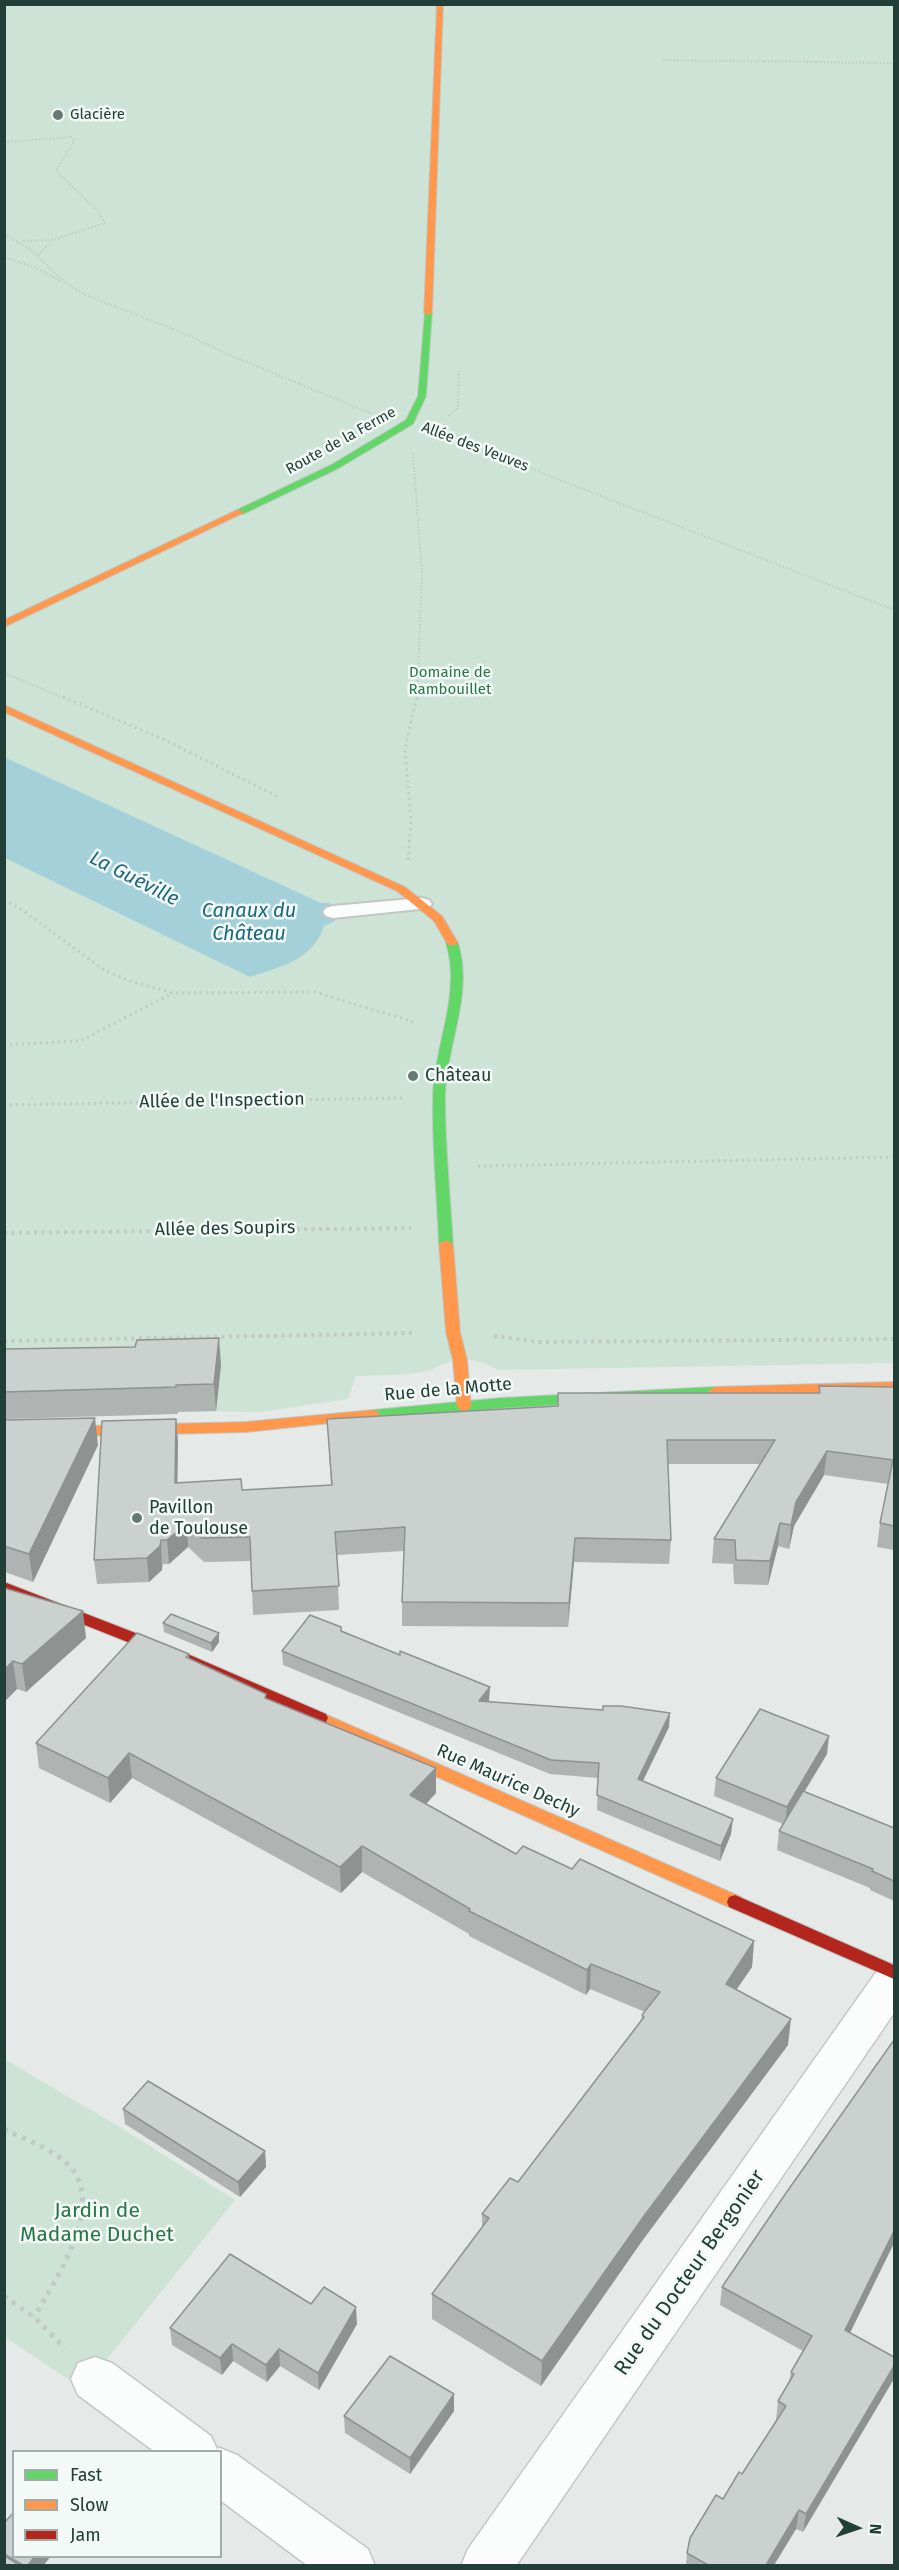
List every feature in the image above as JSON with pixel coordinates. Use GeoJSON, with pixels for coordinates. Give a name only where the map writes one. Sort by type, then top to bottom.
{"type":"FeatureCollection","features":[{"type":"Feature","properties":{"kind":"street","name":"Route de la Ferme"},"geometry":{"type":"LineString","coordinates":[[4,624],[334,467],[410,422],[422,396],[426,353],[440,4]]}},
{"type":"Feature","properties":{"kind":"street"},"geometry":{"type":"LineString","coordinates":[[4,708],[401,889],[436,916],[450,935],[456,956],[457,994],[441,1064],[439,1098],[453,1332],[460,1360],[464,1407]]}},
{"type":"Feature","properties":{"kind":"street","name":"Rue de la Motte"},"geometry":{"type":"LineString","coordinates":[[4,1433],[246,1427],[501,1402],[712,1392],[894,1387]]}},
{"type":"Feature","properties":{"kind":"street","name":"Rue Maurice Dechy"},"geometry":{"type":"LineString","coordinates":[[4,1587],[77,1614],[208,1668],[894,1972]]}},
{"type":"Feature","properties":{"kind":"street","name":"Rue du Docteur Bergonier"},"geometry":{"type":"LineString","coordinates":[[486,2565],[894,1980]]}},
{"type":"Feature","properties":{"kind":"street"},"geometry":{"type":"LineString","coordinates":[[95,2379],[193,2450]]}},
{"type":"Feature","properties":{"kind":"street"},"geometry":{"type":"LineString","coordinates":[[222,2472],[350,2565]]}},
{"type":"Feature","properties":{"kind":"lane"},"geometry":{"type":"LineString","coordinates":[[333,912],[422,904]]}},
{"type":"Feature","properties":{"kind":"path"},"geometry":{"type":"LineString","coordinates":[[663,60],[894,63]]}},
{"type":"Feature","properties":{"kind":"path"},"geometry":{"type":"LineString","coordinates":[[4,142],[72,137],[74,141],[56,171],[98,212],[105,223],[51,242],[38,244],[18,240]]}},
{"type":"Feature","properties":{"kind":"path","name":"Allée des Veuves"},"geometry":{"type":"LineString","coordinates":[[4,234],[18,240],[39,255],[67,285],[141,318],[205,341],[227,354],[374,414],[410,422],[894,610]]}},
{"type":"Feature","properties":{"kind":"path"},"geometry":{"type":"LineString","coordinates":[[39,255],[51,242]]}},
{"type":"Feature","properties":{"kind":"path"},"geometry":{"type":"LineString","coordinates":[[4,257],[39,269],[67,285]]}},
{"type":"Feature","properties":{"kind":"path"},"geometry":{"type":"LineString","coordinates":[[401,889],[410,851],[411,821],[405,749],[417,699],[422,574],[410,422]]}},
{"type":"Feature","properties":{"kind":"path"},"geometry":{"type":"LineString","coordinates":[[4,673],[163,739],[285,801]]}},
{"type":"Feature","properties":{"kind":"path"},"geometry":{"type":"LineString","coordinates":[[4,900],[21,909],[104,970],[130,981],[173,993],[315,992],[447,1032]]}},
{"type":"Feature","properties":{"kind":"path"},"geometry":{"type":"LineString","coordinates":[[4,1045],[80,1041],[173,993]]}},
{"type":"Feature","properties":{"kind":"path","name":"Allée de l'Inspection"},"geometry":{"type":"LineString","coordinates":[[4,1105],[439,1098]]}},
{"type":"Feature","properties":{"kind":"path"},"geometry":{"type":"LineString","coordinates":[[443,1167],[894,1157]]}},
{"type":"Feature","properties":{"kind":"path","name":"Allée des Soupirs"},"geometry":{"type":"LineString","coordinates":[[4,1233],[445,1228]]}},
{"type":"Feature","properties":{"kind":"path"},"geometry":{"type":"LineString","coordinates":[[4,1341],[453,1332],[539,1341],[894,1339]]}},
{"type":"Feature","properties":{"kind":"path"},"geometry":{"type":"LineString","coordinates":[[4,2129],[68,2163],[83,2182],[82,2218],[71,2245],[34,2317]]}},
{"type":"Feature","properties":{"kind":"path"},"geometry":{"type":"LineString","coordinates":[[4,2296],[34,2317],[95,2379]]}},
{"type":"Feature","properties":{"kind":"green space","name":"Domaine de Rambouillet"},"geometry":{"type":"Polygon","coordinates":[[[4,5],[894,5],[894,1363],[498,1370],[478,1362],[458,1360],[418,1373],[356,1376],[348,1399],[261,1412],[5,1409],[4,5]]]}},
{"type":"Feature","properties":{"kind":"green space","name":"Jardin de Madame Duchet"},"geometry":{"type":"Polygon","coordinates":[[[4,2059],[120,2127],[235,2200],[83,2389],[5,2337],[4,2059]]]}},
{"type":"Feature","properties":{"kind":"water","name":"Canaux du Château"},"geometry":{"type":"Polygon","coordinates":[[[4,757],[321,903],[330,903],[335,921],[324,926],[319,938],[304,955],[250,977],[5,858],[4,757]]]}},
{"type":"Feature","properties":{"kind":"building"},"geometry":{"type":"Polygon","coordinates":[[[219,1338],[214,1384],[4,1392],[4,1349],[135,1347],[137,1340],[219,1338]]]}},
{"type":"Feature","properties":{"kind":"building"},"geometry":{"type":"Polygon","coordinates":[[[819,1386],[894,1387],[894,1526],[880,1523],[893,1460],[827,1451],[796,1502],[791,1525],[780,1523],[770,1561],[736,1560],[735,1540],[714,1539],[775,1440],[667,1440],[671,1540],[575,1538],[569,1603],[402,1602],[405,1527],[335,1532],[339,1586],[252,1591],[250,1537],[202,1538],[187,1523],[167,1540],[161,1540],[160,1546],[147,1558],[94,1560],[102,1421],[176,1419],[175,1483],[241,1479],[242,1490],[332,1485],[327,1419],[558,1406],[558,1393],[820,1393],[819,1386]]]}},
{"type":"Feature","properties":{"kind":"building"},"geometry":{"type":"Polygon","coordinates":[[[95,1418],[29,1554],[4,1546],[4,1420],[95,1418]]]}},
{"type":"Feature","properties":{"kind":"building"},"geometry":{"type":"Polygon","coordinates":[[[4,1588],[83,1611],[22,1664],[13,1661],[4,1670],[4,1588]]]}},
{"type":"Feature","properties":{"kind":"building"},"geometry":{"type":"Polygon","coordinates":[[[171,1614],[219,1633],[211,1643],[163,1623],[171,1614]]]}},
{"type":"Feature","properties":{"kind":"building"},"geometry":{"type":"Polygon","coordinates":[[[310,1615],[341,1627],[341,1631],[400,1655],[400,1651],[490,1687],[479,1701],[603,1710],[603,1706],[621,1706],[670,1713],[638,1779],[733,1819],[721,1846],[597,1795],[599,1763],[551,1760],[282,1651],[310,1615]]]}},
{"type":"Feature","properties":{"kind":"building"},"geometry":{"type":"Polygon","coordinates":[[[137,1633],[189,1654],[186,1657],[266,1694],[265,1698],[436,1768],[410,1795],[516,1854],[523,1846],[572,1869],[580,1859],[754,1941],[726,1984],[791,2019],[644,2216],[542,2361],[432,2294],[489,2218],[482,2214],[510,2178],[518,2182],[644,2017],[642,2015],[660,1992],[591,1964],[587,1970],[469,1911],[470,1909],[362,1846],[340,1867],[129,1753],[108,1778],[36,1743],[137,1633]]]}},
{"type":"Feature","properties":{"kind":"building"},"geometry":{"type":"Polygon","coordinates":[[[760,1709],[829,1736],[787,1807],[716,1778],[760,1709]]]}},
{"type":"Feature","properties":{"kind":"building"},"geometry":{"type":"Polygon","coordinates":[[[803,1791],[894,1828],[894,1881],[872,1871],[873,1869],[779,1831],[803,1791]]]}},
{"type":"Feature","properties":{"kind":"building"},"geometry":{"type":"Polygon","coordinates":[[[894,2040],[894,2231],[845,2330],[894,2357],[894,2366],[806,2514],[799,2510],[766,2565],[708,2565],[687,2553],[690,2538],[716,2495],[723,2499],[739,2472],[742,2474],[786,2406],[778,2401],[794,2374],[791,2372],[812,2336],[722,2287],[894,2040]]]}},
{"type":"Feature","properties":{"kind":"building"},"geometry":{"type":"Polygon","coordinates":[[[148,2081],[265,2151],[238,2182],[123,2109],[148,2081]]]}},
{"type":"Feature","properties":{"kind":"building"},"geometry":{"type":"Polygon","coordinates":[[[230,2254],[311,2304],[324,2287],[356,2307],[318,2373],[279,2349],[266,2365],[232,2344],[220,2358],[170,2328],[230,2254]]]}},
{"type":"Feature","properties":{"kind":"building"},"geometry":{"type":"Polygon","coordinates":[[[390,2356],[454,2394],[410,2458],[344,2416],[390,2356]]]}},
{"type":"Feature","properties":{"kind":"building"},"geometry":{"type":"Polygon","coordinates":[[[12,2514],[12,2558],[33,2558],[28,2565],[23,2565],[4,2554],[4,2523],[12,2514]]]}},
{"type":"Feature","properties":{"kind":"building"},"geometry":{"type":"Polygon","coordinates":[[[5,2556],[19,2565],[4,2565],[5,2556]]]}},
{"type":"Feature","properties":{"kind":"traffic: fast"},"geometry":{"type":"LineString","coordinates":[[240,512],[334,467],[410,422],[422,396],[428,313]]}},
{"type":"Feature","properties":{"kind":"traffic: fast"},"geometry":{"type":"LineString","coordinates":[[446,1244],[439,1098],[441,1064],[457,994],[456,956],[452,943]]}},
{"type":"Feature","properties":{"kind":"traffic: fast"},"geometry":{"type":"LineString","coordinates":[[373,1415],[501,1403],[714,1392]]}},
{"type":"Feature","properties":{"kind":"traffic: slow"},"geometry":{"type":"LineString","coordinates":[[428,313],[440,4]]}},
{"type":"Feature","properties":{"kind":"traffic: slow"},"geometry":{"type":"LineString","coordinates":[[4,624],[240,512]]}},
{"type":"Feature","properties":{"kind":"traffic: slow"},"geometry":{"type":"LineString","coordinates":[[4,708],[401,889],[438,919],[449,934],[452,943]]}},
{"type":"Feature","properties":{"kind":"traffic: slow"},"geometry":{"type":"LineString","coordinates":[[446,1244],[453,1332],[460,1360],[464,1407]]}},
{"type":"Feature","properties":{"kind":"traffic: slow"},"geometry":{"type":"LineString","coordinates":[[714,1392],[894,1387]]}},
{"type":"Feature","properties":{"kind":"traffic: slow"},"geometry":{"type":"LineString","coordinates":[[4,1433],[246,1427],[373,1415]]}},
{"type":"Feature","properties":{"kind":"traffic: slow"},"geometry":{"type":"LineString","coordinates":[[320,1718],[735,1902]]}},
{"type":"Feature","properties":{"kind":"traffic: jam"},"geometry":{"type":"LineString","coordinates":[[4,1587],[163,1650],[320,1718]]}},
{"type":"Feature","properties":{"kind":"traffic: jam"},"geometry":{"type":"LineString","coordinates":[[735,1902],[894,1972]]}},
{"type":"Feature","properties":{"kind":"place","name":"Glacière"},"geometry":{"type":"Point","coordinates":[58,115]}},
{"type":"Feature","properties":{"kind":"place","name":"Château"},"geometry":{"type":"Point","coordinates":[413,1076]}},
{"type":"Feature","properties":{"kind":"place","name":"Pavillon de Toulouse"},"geometry":{"type":"Point","coordinates":[137,1518]}},
{"type":"Feature","properties":{"kind":"water label","name":"La Guéville"},"geometry":{"type":"Point","coordinates":[134,879]}}]}
